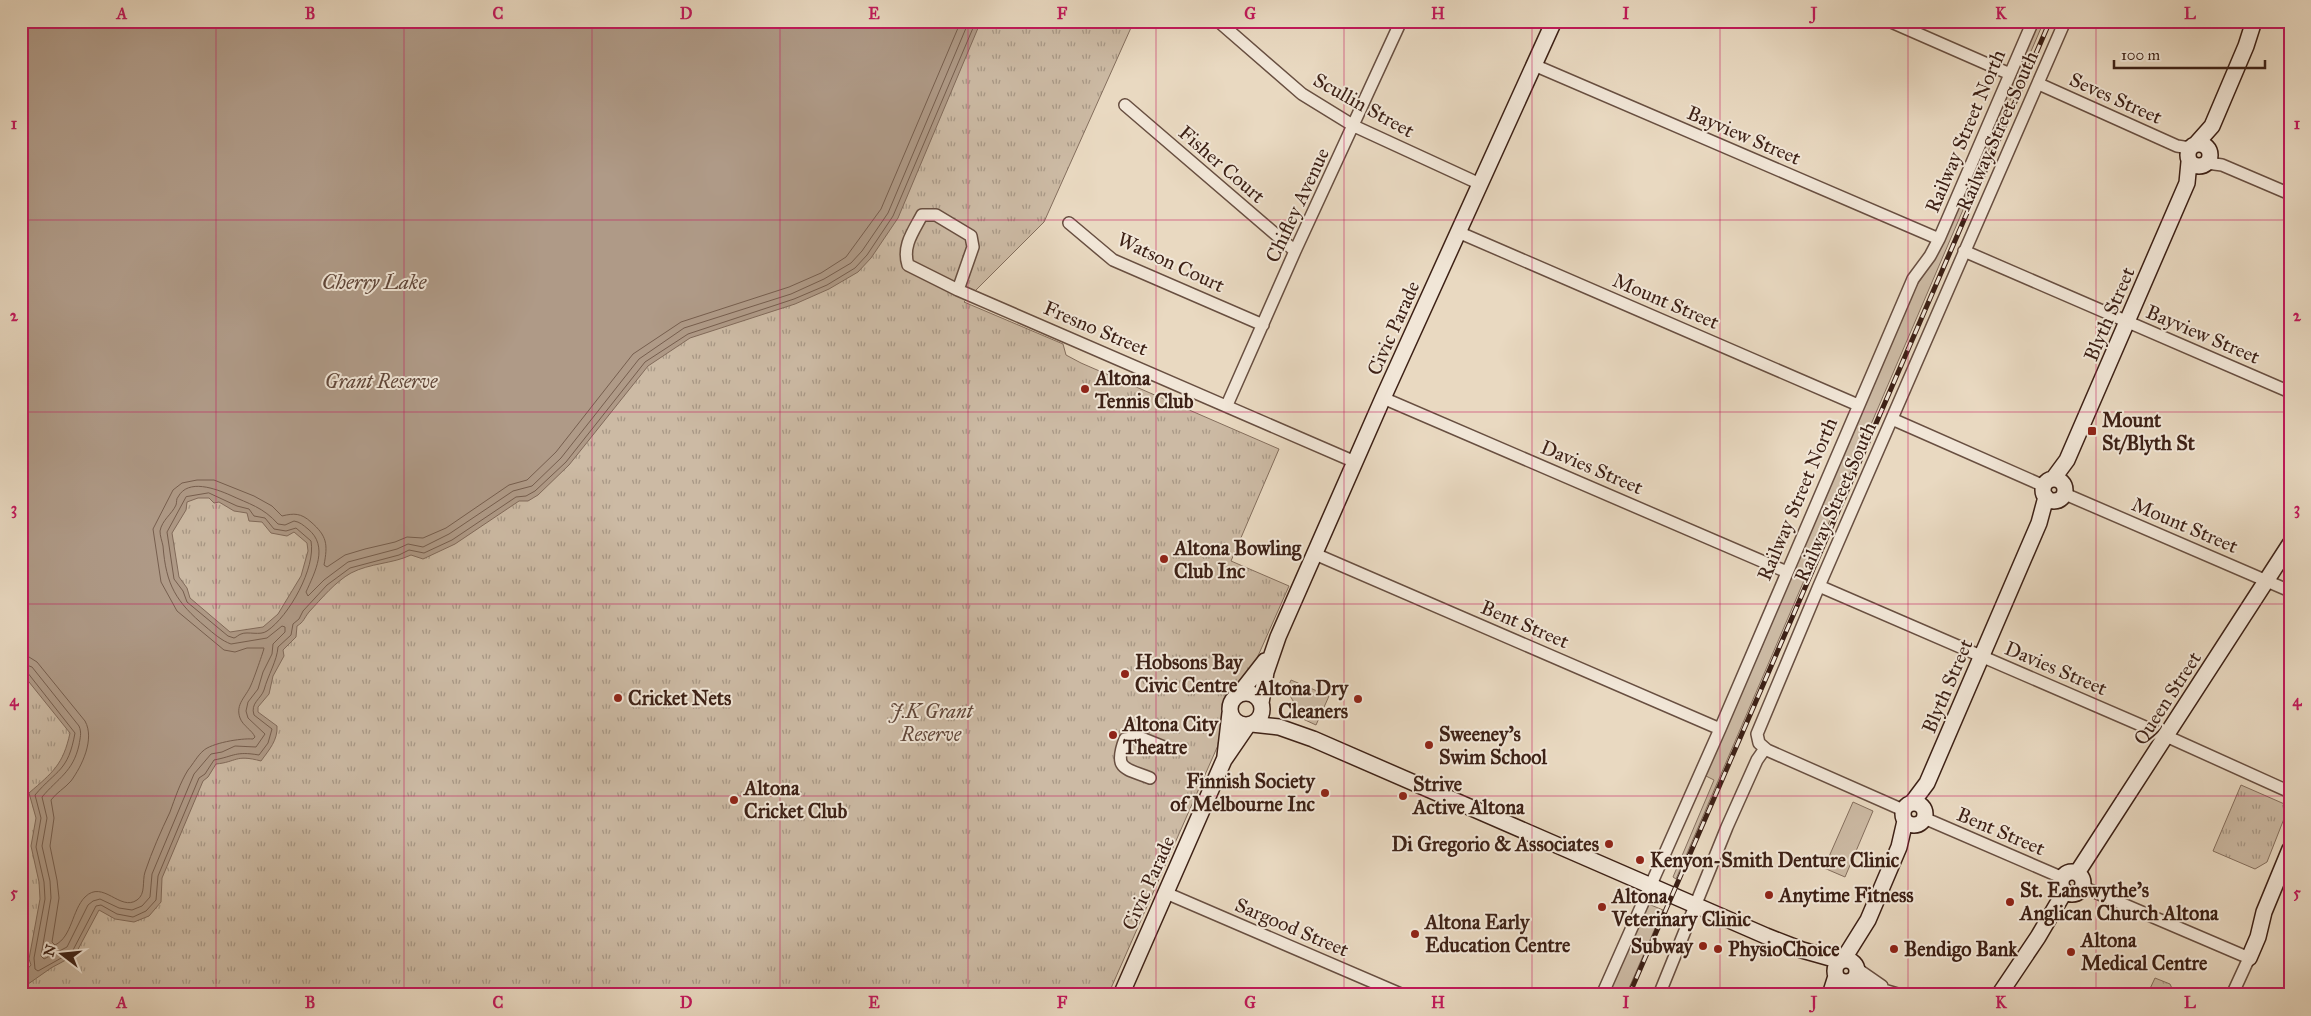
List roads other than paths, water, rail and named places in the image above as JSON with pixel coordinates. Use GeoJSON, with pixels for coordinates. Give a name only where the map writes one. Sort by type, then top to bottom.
{"type":"FeatureCollection","features":[{"type":"Feature","properties":{"kind":"street","name":"Scullin Street"},"geometry":{"type":"LineString","coordinates":[[1218,21],[1302,94],[1354,126],[1480,184]]}},
{"type":"Feature","properties":{"kind":"street","name":"Chifley Avenue"},"geometry":{"type":"LineString","coordinates":[[1227,405],[1295,251],[1401,21]]}},
{"type":"Feature","properties":{"kind":"street","name":"Civic Parade"},"geometry":{"type":"LineString","coordinates":[[1261,705],[1263,682],[1272,653],[1383,398],[1554,21]]}},
{"type":"Feature","properties":{"kind":"street"},"geometry":{"type":"LineString","coordinates":[[1889,21],[2010,74]]}},
{"type":"Feature","properties":{"kind":"street","name":"Railway Street North"},"geometry":{"type":"LineString","coordinates":[[1602,995],[1720,729],[1913,279],[1930,256],[1939,239],[2033,21]]}},
{"type":"Feature","properties":{"kind":"street","name":"Railway Street South"},"geometry":{"type":"LineString","coordinates":[[1766,750],[1759,743],[1757,734],[1819,586],[2065,21]]}},
{"type":"Feature","properties":{"kind":"street"},"geometry":{"type":"LineString","coordinates":[[2199,156],[2246,46],[2254,21]]}},
{"type":"Feature","properties":{"kind":"street"},"geometry":{"type":"LineString","coordinates":[[2246,46],[2261,21]]}},
{"type":"Feature","properties":{"kind":"street","name":"Bayview Street"},"geometry":{"type":"LineString","coordinates":[[1534,65],[1939,239]]}},
{"type":"Feature","properties":{"kind":"street","name":"Seves Street"},"geometry":{"type":"LineString","coordinates":[[2039,84],[2199,156],[2290,194]]}},
{"type":"Feature","properties":{"kind":"street","name":"Fisher Court"},"geometry":{"type":"LineString","coordinates":[[1124,105],[1295,251]]}},
{"type":"Feature","properties":{"kind":"street","name":"Blyth Street"},"geometry":{"type":"LineString","coordinates":[[1830,995],[1845,973],[1899,846],[1914,814],[1926,795],[1927,783],[2199,156]]}},
{"type":"Feature","properties":{"kind":"street","name":"Fresno Street"},"geometry":{"type":"LineString","coordinates":[[958,290],[973,247],[971,236],[936,215],[922,215],[908,240],[905,255],[908,265],[958,290],[1355,462]]}},
{"type":"Feature","properties":{"kind":"street","name":"Watson Court"},"geometry":{"type":"LineString","coordinates":[[1069,223],[1114,260],[1263,325]]}},
{"type":"Feature","properties":{"kind":"street","name":"Mount Street"},"geometry":{"type":"LineString","coordinates":[[1458,232],[1858,404]]}},
{"type":"Feature","properties":{"kind":"street","name":"Bayview Street"},"geometry":{"type":"LineString","coordinates":[[1964,251],[2290,392]]}},
{"type":"Feature","properties":{"kind":"street","name":"Davies Street"},"geometry":{"type":"LineString","coordinates":[[1383,398],[1787,572]]}},
{"type":"Feature","properties":{"kind":"street","name":"Mount Street"},"geometry":{"type":"LineString","coordinates":[[1892,419],[2290,592]]}},
{"type":"Feature","properties":{"kind":"street","name":"Queen Street"},"geometry":{"type":"LineString","coordinates":[[2080,880],[2166,736],[2290,544]]}},
{"type":"Feature","properties":{"kind":"street","name":"Bent Street"},"geometry":{"type":"LineString","coordinates":[[1315,554],[1720,729]]}},
{"type":"Feature","properties":{"kind":"street","name":"Davies Street"},"geometry":{"type":"LineString","coordinates":[[1819,586],[2284,787],[2290,792]]}},
{"type":"Feature","properties":{"kind":"street","name":"Civic Parade"},"geometry":{"type":"LineString","coordinates":[[1240,694],[1272,653]]}},
{"type":"Feature","properties":{"kind":"street"},"geometry":{"type":"LineString","coordinates":[[1312,739],[1279,720],[1261,705],[1255,695],[1240,694],[1233,699],[1230,713],[1239,723],[1279,728],[1312,739],[1696,906],[1802,950],[1845,973],[1901,995]]}},
{"type":"Feature","properties":{"kind":"street"},"geometry":{"type":"LineString","coordinates":[[1250,724],[1261,715],[1261,705]]}},
{"type":"Feature","properties":{"kind":"street","name":"Civic Parade"},"geometry":{"type":"LineString","coordinates":[[1224,760],[1230,713]]}},
{"type":"Feature","properties":{"kind":"street","name":"Civic Parade"},"geometry":{"type":"LineString","coordinates":[[1121,995],[1224,760],[1250,724]]}},
{"type":"Feature","properties":{"kind":"street"},"geometry":{"type":"LineString","coordinates":[[1150,778],[1127,769],[1120,763],[1119,755],[1125,739],[1139,737],[1164,747]]}},
{"type":"Feature","properties":{"kind":"street"},"geometry":{"type":"LineString","coordinates":[[1659,995],[1757,760],[1766,750]]}},
{"type":"Feature","properties":{"kind":"street","name":"Bent Street"},"geometry":{"type":"LineString","coordinates":[[1766,750],[1914,814],[2064,884]]}},
{"type":"Feature","properties":{"kind":"street"},"geometry":{"type":"LineString","coordinates":[[2232,995],[2246,957],[2258,937],[2264,912],[2290,848]]}},
{"type":"Feature","properties":{"kind":"street"},"geometry":{"type":"LineString","coordinates":[[1998,995],[2038,938],[2071,872],[2080,880],[2246,957]]}},
{"type":"Feature","properties":{"kind":"street","name":"Sargood Street"},"geometry":{"type":"LineString","coordinates":[[1166,893],[1403,995]]}},
{"type":"Feature","properties":{"kind":"street"},"geometry":{"type":"LineString","coordinates":[[2008,995],[2017,967]]}},
{"type":"Feature","properties":{"kind":"water","name":"Cherry Lake"},"geometry":{"type":"Polygon","coordinates":[[[21,21],[981,21],[898,218],[871,258],[858,272],[829,289],[795,304],[690,338],[648,366],[569,465],[538,495],[528,501],[519,501],[455,544],[423,559],[411,555],[373,565],[351,573],[340,581],[297,626],[296,637],[283,650],[284,656],[273,676],[269,694],[258,707],[258,712],[277,726],[276,736],[270,749],[261,761],[241,758],[216,764],[208,777],[203,781],[162,878],[161,902],[149,916],[134,922],[115,919],[99,910],[75,955],[51,968],[21,989],[21,976],[31,965],[29,959],[40,899],[39,882],[31,846],[36,818],[29,793],[56,767],[64,753],[70,733],[21,672],[21,21]],[[198,498],[187,502],[186,510],[172,533],[179,577],[187,588],[190,598],[230,632],[263,627],[278,614],[301,576],[308,551],[307,543],[294,532],[287,536],[271,533],[262,522],[249,521],[247,513],[234,511],[219,502],[214,503],[209,498],[198,498]]]}},
{"type":"Feature","properties":{"kind":"railway"},"geometry":{"type":"LineString","coordinates":[[1629,995],[2050,21]]}},
{"type":"Feature","properties":{"kind":"place","name":"Altona Tennis Club"},"geometry":{"type":"Point","coordinates":[1085,389]}},
{"type":"Feature","properties":{"kind":"place","name":"Mount St/Blyth St"},"geometry":{"type":"Point","coordinates":[2092,431]}},
{"type":"Feature","properties":{"kind":"place","name":"Altona Bowling Club Inc"},"geometry":{"type":"Point","coordinates":[1164,559]}},
{"type":"Feature","properties":{"kind":"place","name":"Hobsons Bay Civic Centre"},"geometry":{"type":"Point","coordinates":[1125,674]}},
{"type":"Feature","properties":{"kind":"place","name":"Cricket Nets"},"geometry":{"type":"Point","coordinates":[618,698]}},
{"type":"Feature","properties":{"kind":"place","name":"Altona Dry Cleaners"},"geometry":{"type":"Point","coordinates":[1358,699]}},
{"type":"Feature","properties":{"kind":"place","name":"Altona City Theatre"},"geometry":{"type":"Point","coordinates":[1113,735]}},
{"type":"Feature","properties":{"kind":"place","name":"Sweeney's Swim School"},"geometry":{"type":"Point","coordinates":[1429,745]}},
{"type":"Feature","properties":{"kind":"place","name":"Finnish Society of Melbourne Inc"},"geometry":{"type":"Point","coordinates":[1325,793]}},
{"type":"Feature","properties":{"kind":"place","name":"Strive Active Altona"},"geometry":{"type":"Point","coordinates":[1403,796]}},
{"type":"Feature","properties":{"kind":"place","name":"Altona Cricket Club"},"geometry":{"type":"Point","coordinates":[734,800]}},
{"type":"Feature","properties":{"kind":"place","name":"Di Gregorio & Associates"},"geometry":{"type":"Point","coordinates":[1609,844]}},
{"type":"Feature","properties":{"kind":"place","name":"Kenyon-Smith Denture Clinic"},"geometry":{"type":"Point","coordinates":[1640,860]}},
{"type":"Feature","properties":{"kind":"place","name":"Anytime Fitness"},"geometry":{"type":"Point","coordinates":[1769,895]}},
{"type":"Feature","properties":{"kind":"place","name":"St. Eanswythe's Anglican Church Altona"},"geometry":{"type":"Point","coordinates":[2010,902]}},
{"type":"Feature","properties":{"kind":"place","name":"Altona Veterinary Clinic"},"geometry":{"type":"Point","coordinates":[1602,907]}},
{"type":"Feature","properties":{"kind":"place","name":"Altona Early Education Centre"},"geometry":{"type":"Point","coordinates":[1415,934]}},
{"type":"Feature","properties":{"kind":"place","name":"Subway"},"geometry":{"type":"Point","coordinates":[1703,946]}},
{"type":"Feature","properties":{"kind":"place","name":"PhysioChoice"},"geometry":{"type":"Point","coordinates":[1718,949]}},
{"type":"Feature","properties":{"kind":"place","name":"Bendigo Bank"},"geometry":{"type":"Point","coordinates":[1894,949]}},
{"type":"Feature","properties":{"kind":"place","name":"Altona Medical Centre"},"geometry":{"type":"Point","coordinates":[2071,952]}},
{"type":"Feature","properties":{"kind":"park label","name":"Grant Reserve"},"geometry":{"type":"Point","coordinates":[381,381]}},
{"type":"Feature","properties":{"kind":"park label","name":"J.K Grant Reserve"},"geometry":{"type":"Point","coordinates":[931,722]}}]}
